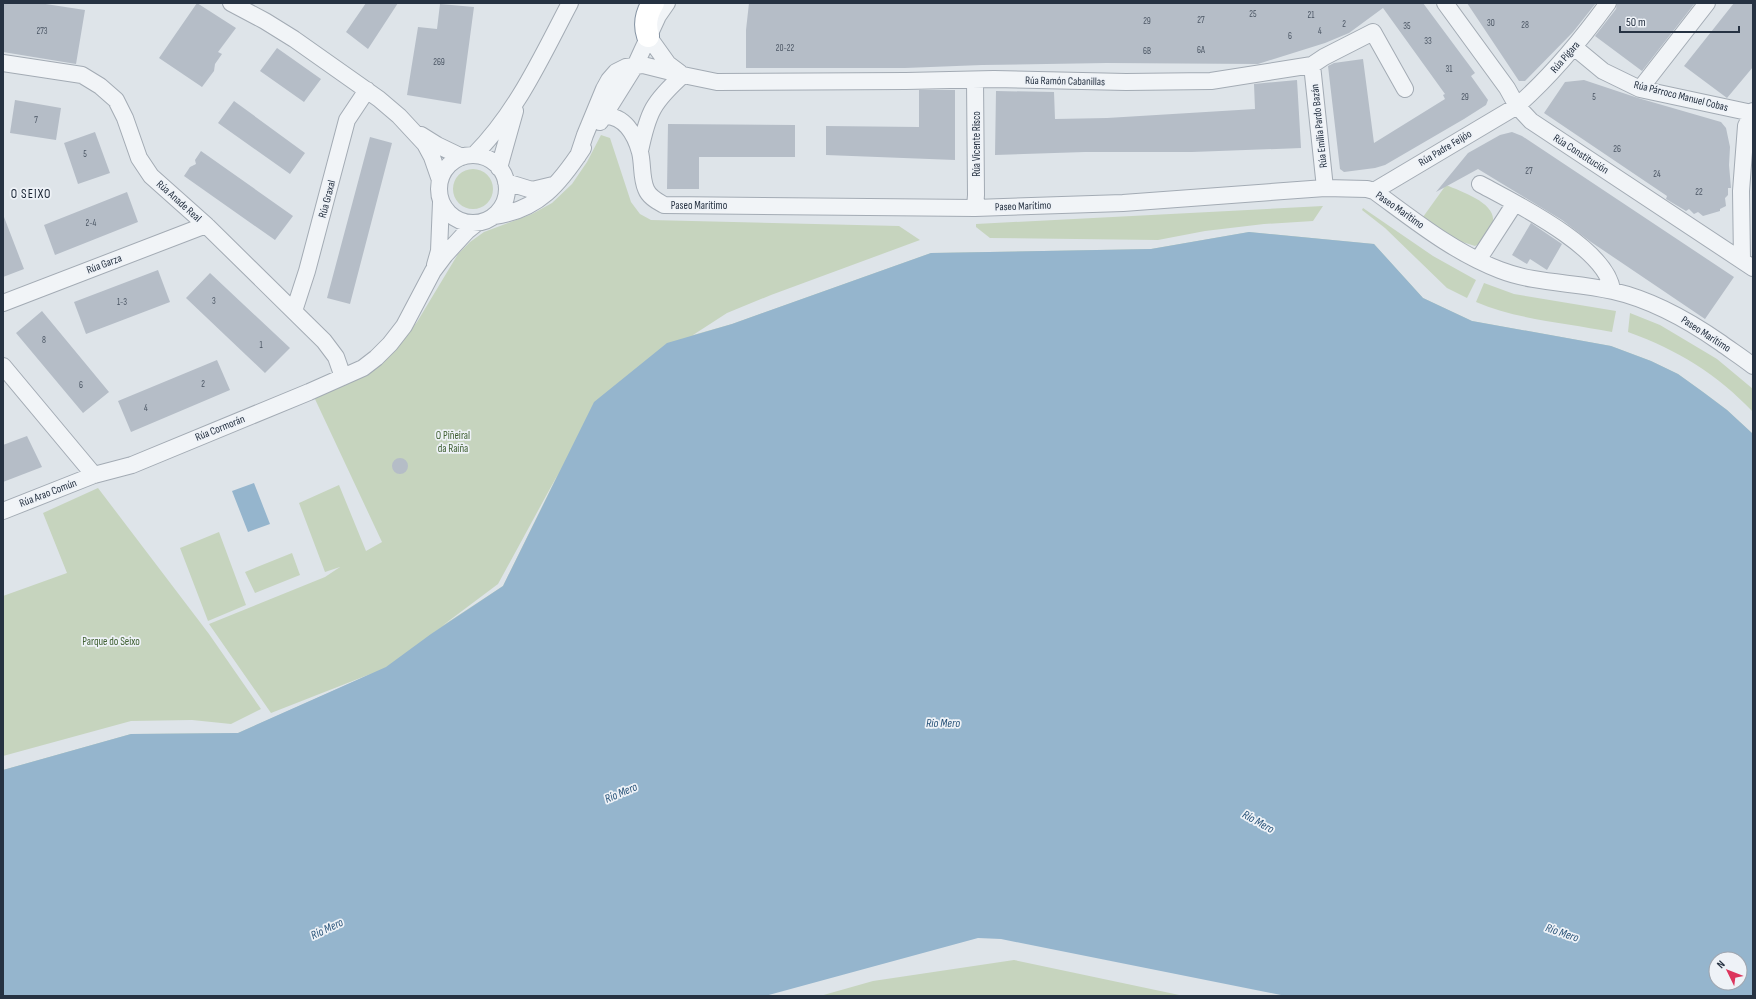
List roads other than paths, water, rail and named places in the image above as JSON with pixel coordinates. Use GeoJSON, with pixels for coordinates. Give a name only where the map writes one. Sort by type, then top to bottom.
{"type":"FeatureCollection","features":[{"type":"Feature","properties":{"kind":"highway"},"geometry":{"type":"LineString","coordinates":[[648,36],[646,29],[646,16],[653,3]]}},
{"type":"Feature","properties":{"kind":"street"},"geometry":{"type":"LineString","coordinates":[[231,3],[265,21],[367,90],[399,116],[415,131],[425,144],[432,157],[440,180]]}},
{"type":"Feature","properties":{"kind":"street"},"geometry":{"type":"LineString","coordinates":[[570,3],[520,97],[485,145],[448,166],[440,180],[439,188],[441,202],[452,217],[468,223],[478,223],[494,216],[517,211],[530,206],[544,196],[564,176],[604,116],[635,66],[658,16],[667,3]]}},
{"type":"Feature","properties":{"kind":"street","name":"Rúa Constitución"},"geometry":{"type":"LineString","coordinates":[[1445,3],[1507,88],[1517,106],[1531,121],[1747,264]]}},
{"type":"Feature","properties":{"kind":"street","name":"Rúa Pígara"},"geometry":{"type":"LineString","coordinates":[[1517,106],[1536,90],[1574,47],[1608,3]]}},
{"type":"Feature","properties":{"kind":"street"},"geometry":{"type":"LineString","coordinates":[[1640,89],[1707,3]]}},
{"type":"Feature","properties":{"kind":"street","name":"Rúa Ramón Cabanillas"},"geometry":{"type":"LineString","coordinates":[[648,36],[668,64],[683,76],[717,82],[975,80],[1066,82],[1211,81],[1312,64],[1373,32],[1405,89]]}},
{"type":"Feature","properties":{"kind":"street","name":"Rúa Párroco Manuel Cobas"},"geometry":{"type":"LineString","coordinates":[[1574,47],[1604,71],[1640,89],[1753,112]]}},
{"type":"Feature","properties":{"kind":"street","name":"Rúa Anade Real"},"geometry":{"type":"LineString","coordinates":[[3,63],[82,75],[100,86],[116,100],[125,118],[139,158],[151,176],[206,225],[294,311],[331,350],[336,358],[343,377]]}},
{"type":"Feature","properties":{"kind":"street","name":"Rúa Emilia Pardo Bazán"},"geometry":{"type":"LineString","coordinates":[[1312,64],[1325,188]]}},
{"type":"Feature","properties":{"kind":"street"},"geometry":{"type":"LineString","coordinates":[[578,156],[604,89],[616,72],[626,67],[643,65],[683,76]]}},
{"type":"Feature","properties":{"kind":"street"},"geometry":{"type":"LineString","coordinates":[[640,151],[646,122],[651,112],[667,90],[683,76]]}},
{"type":"Feature","properties":{"kind":"street","name":"Rúa Vicente Risco"},"geometry":{"type":"LineString","coordinates":[[975,80],[975,208]]}},
{"type":"Feature","properties":{"kind":"street","name":"Rúa Graxal"},"geometry":{"type":"LineString","coordinates":[[294,311],[307,271],[347,120],[367,90]]}},
{"type":"Feature","properties":{"kind":"street"},"geometry":{"type":"LineString","coordinates":[[499,168],[520,97]]}},
{"type":"Feature","properties":{"kind":"street","name":"Rúa Padre Feijóo"},"geometry":{"type":"LineString","coordinates":[[1374,191],[1517,106]]}},
{"type":"Feature","properties":{"kind":"street"},"geometry":{"type":"LineString","coordinates":[[1747,264],[1741,191],[1746,126],[1753,112]]}},
{"type":"Feature","properties":{"kind":"street","name":"Paseo Marítimo"},"geometry":{"type":"LineString","coordinates":[[604,116],[612,116],[623,120],[640,151],[646,189],[652,197],[664,205],[975,208],[1122,203],[1325,188],[1367,189],[1374,191],[1451,246],[1478,260],[1500,270],[1538,281],[1612,290],[1661,306],[1695,324],[1753,366]]}},
{"type":"Feature","properties":{"kind":"street"},"geometry":{"type":"LineString","coordinates":[[415,131],[437,145],[468,156],[488,159],[499,168],[506,182],[505,201],[501,209],[494,216]]}},
{"type":"Feature","properties":{"kind":"street"},"geometry":{"type":"LineString","coordinates":[[506,182],[532,190],[539,190],[556,184]]}},
{"type":"Feature","properties":{"kind":"street"},"geometry":{"type":"LineString","coordinates":[[1480,184],[1555,226],[1597,261],[1611,282],[1612,290]]}},
{"type":"Feature","properties":{"kind":"street","name":"Rúa Cormorán"},"geometry":{"type":"LineString","coordinates":[[434,271],[439,251],[441,202]]}},
{"type":"Feature","properties":{"kind":"street"},"geometry":{"type":"LineString","coordinates":[[1478,260],[1515,203]]}},
{"type":"Feature","properties":{"kind":"street","name":"Rúa Cormorán"},"geometry":{"type":"LineString","coordinates":[[94,475],[132,465],[363,368],[390,344],[404,326],[434,271],[452,246],[467,231],[478,223]]}},
{"type":"Feature","properties":{"kind":"street","name":"Rúa Garza"},"geometry":{"type":"LineString","coordinates":[[3,303],[206,225]]}},
{"type":"Feature","properties":{"kind":"street"},"geometry":{"type":"LineString","coordinates":[[3,366],[94,475]]}},
{"type":"Feature","properties":{"kind":"street","name":"Rúa Arao Común"},"geometry":{"type":"LineString","coordinates":[[3,511],[94,475]]}},
{"type":"Feature","properties":{"kind":"water","name":"Río Mero"},"geometry":{"type":"Polygon","coordinates":[[[1249,232],[1374,244],[1423,298],[1472,321],[1611,346],[1651,361],[1678,374],[1727,410],[1753,434],[1753,996],[1286,996],[1001,939],[978,938],[765,996],[3,996],[3,770],[131,734],[238,733],[386,667],[431,634],[503,586],[594,402],[667,343],[732,324],[931,253],[1151,249],[1249,232]]]}},
{"type":"Feature","properties":{"kind":"water"},"geometry":{"type":"Polygon","coordinates":[[[254,483],[270,524],[248,532],[232,491],[254,483]]]}},
{"type":"Feature","properties":{"kind":"district","name":"O SEIXO"},"geometry":{"type":"Point","coordinates":[31,194]}},
{"type":"Feature","properties":{"kind":"park label","name":"O Piñeiral da Raíña"},"geometry":{"type":"Point","coordinates":[453,441]}},
{"type":"Feature","properties":{"kind":"park label","name":"Parque do Seixo"},"geometry":{"type":"Point","coordinates":[111,641]}}]}
